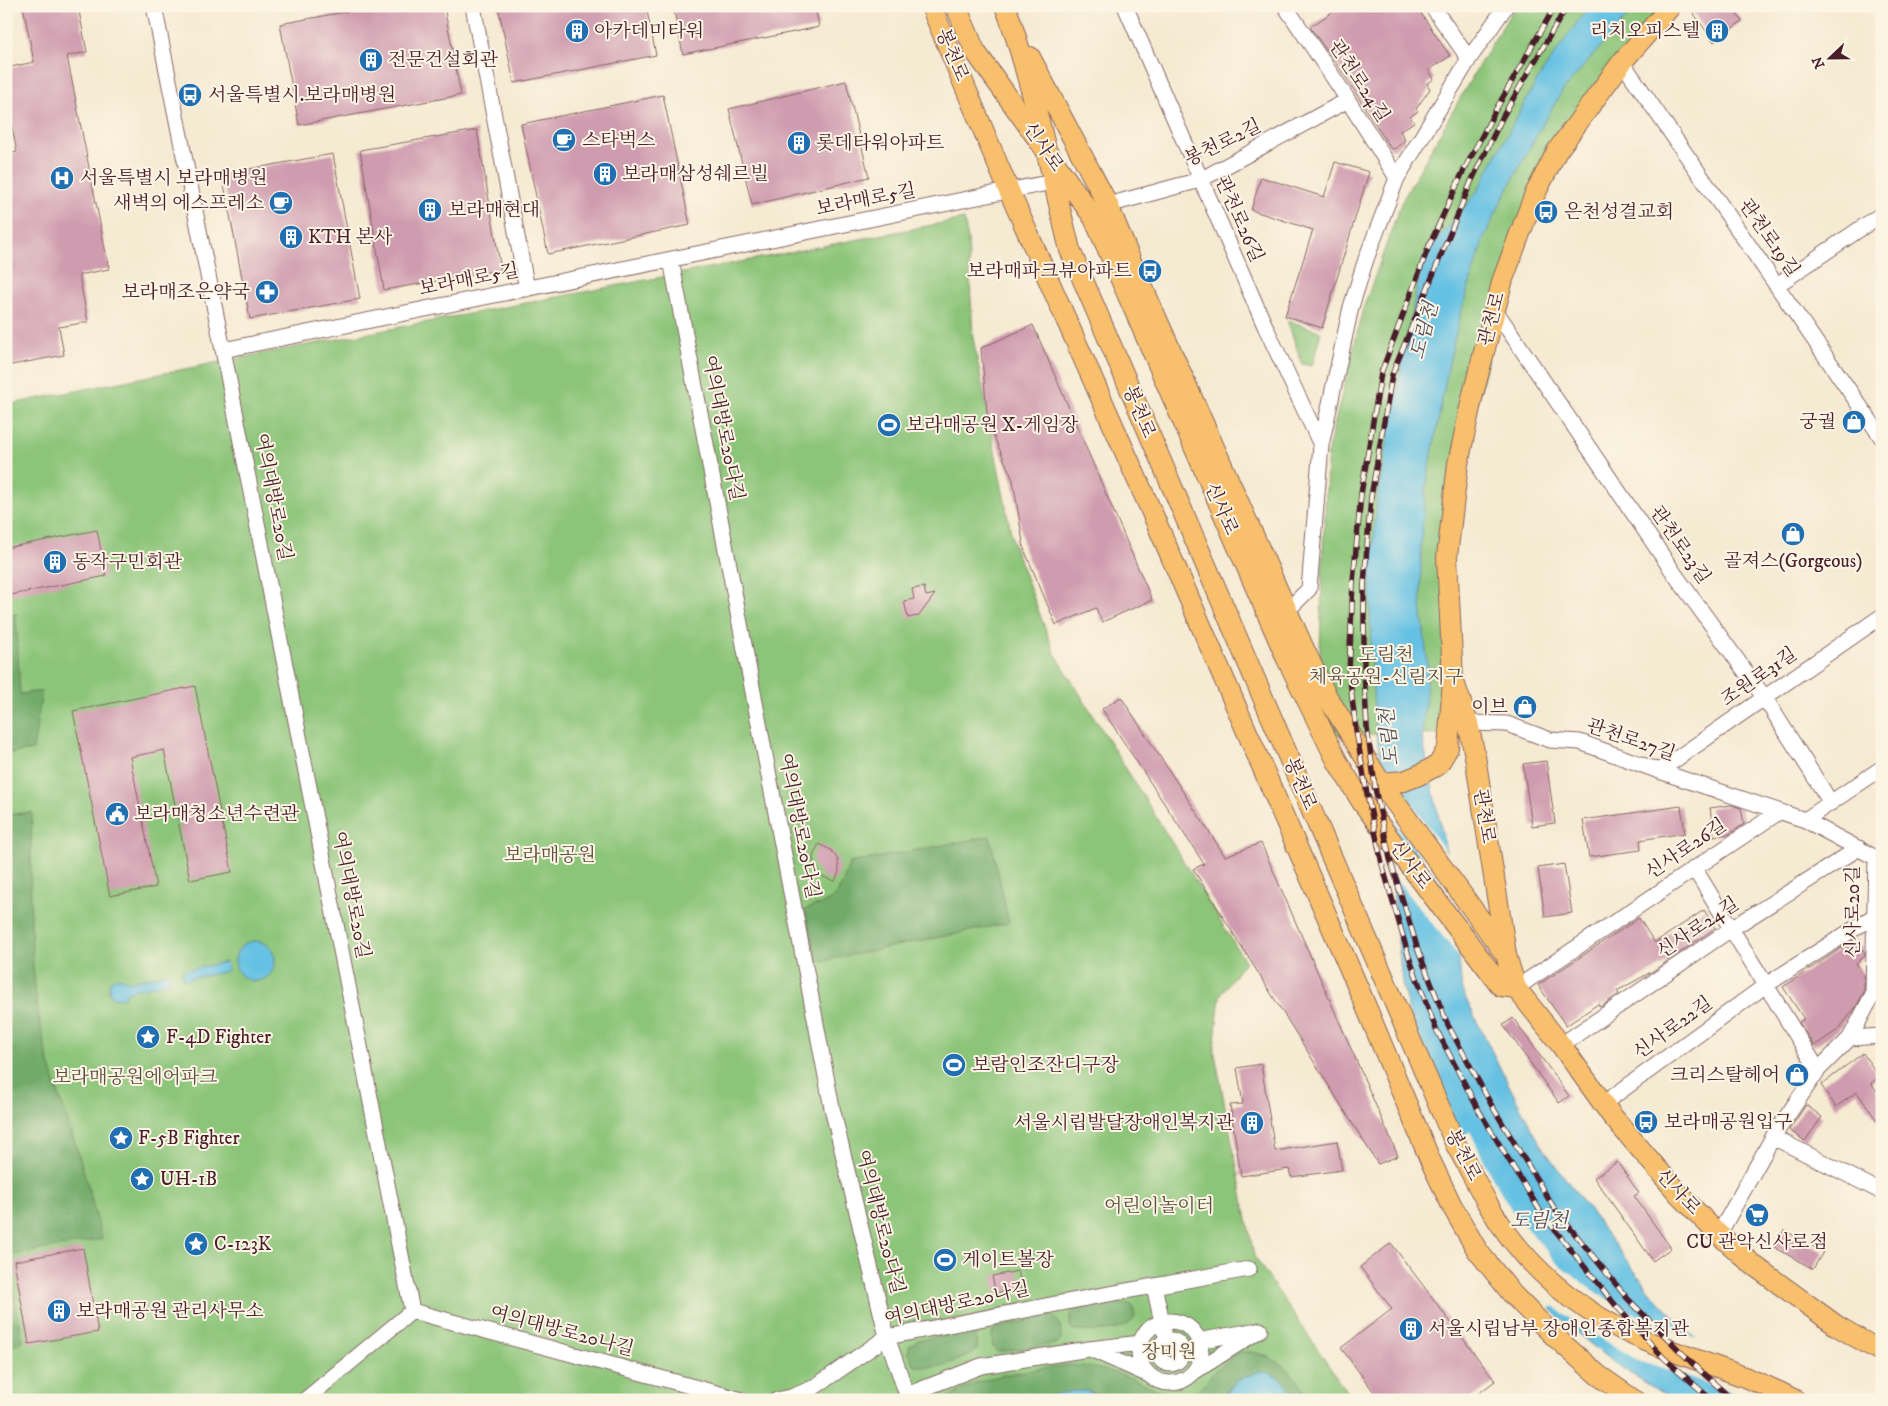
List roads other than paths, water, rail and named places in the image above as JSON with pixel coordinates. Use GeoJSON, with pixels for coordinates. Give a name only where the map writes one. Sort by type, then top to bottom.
{"type":"FeatureCollection","features":[{"type":"Feature","properties":{"kind":"main road","name":"봉천로"},"geometry":{"type":"LineString","coordinates":[[930,6],[1009,191],[1153,515],[1362,997],[1431,1162],[1452,1206],[1477,1250],[1513,1295],[1554,1336],[1598,1375],[1634,1400]]}},
{"type":"Feature","properties":{"kind":"main road","name":"신사로"},"geometry":{"type":"LineString","coordinates":[[956,6],[975,51],[1048,154]]}},
{"type":"Feature","properties":{"kind":"main road","name":"관천로"},"geometry":{"type":"LineString","coordinates":[[1381,783],[1404,780],[1419,775],[1438,765],[1448,748],[1453,679],[1447,557],[1458,464],[1472,398],[1503,279],[1534,196],[1557,151],[1622,62],[1671,6]]}},
{"type":"Feature","properties":{"kind":"main road","name":"봉천로"},"geometry":{"type":"LineString","coordinates":[[1008,14],[1048,154],[1060,181],[1070,250],[1455,1143],[1490,1207],[1509,1236],[1532,1263],[1564,1293],[1602,1318],[1643,1340],[1769,1386],[1795,1400]]}},
{"type":"Feature","properties":{"kind":"main road","name":"신사로"},"geometry":{"type":"LineString","coordinates":[[1008,14],[1108,205],[1130,259],[1288,610],[1296,655],[1326,695],[1381,783],[1506,955],[1509,987]]}},
{"type":"Feature","properties":{"kind":"main road","name":"신사로"},"geometry":{"type":"LineString","coordinates":[[1060,181],[1094,218],[1296,655],[1337,761],[1362,802],[1509,987],[1561,1045],[1603,1104],[1678,1193],[1752,1264],[1837,1326],[1882,1352]]}},
{"type":"Feature","properties":{"kind":"main road","name":"관천로"},"geometry":{"type":"LineString","coordinates":[[1453,679],[1468,723],[1475,756],[1506,955]]}},
{"type":"Feature","properties":{"kind":"street"},"geometry":{"type":"LineString","coordinates":[[154,6],[223,350]]}},
{"type":"Feature","properties":{"kind":"street"},"geometry":{"type":"LineString","coordinates":[[473,6],[527,289]]}},
{"type":"Feature","properties":{"kind":"street","name":"관천로26길"},"geometry":{"type":"LineString","coordinates":[[1125,6],[1265,326],[1321,445]]}},
{"type":"Feature","properties":{"kind":"street","name":"관천로24길"},"geometry":{"type":"LineString","coordinates":[[1285,6],[1348,100],[1397,178]]}},
{"type":"Feature","properties":{"kind":"street"},"geometry":{"type":"LineString","coordinates":[[1432,6],[1469,59]]}},
{"type":"Feature","properties":{"kind":"street"},"geometry":{"type":"LineString","coordinates":[[1288,610],[1309,590],[1321,445],[1351,307],[1366,259],[1397,178],[1469,59],[1506,6]]}},
{"type":"Feature","properties":{"kind":"street","name":"관천로19길"},"geometry":{"type":"LineString","coordinates":[[1622,62],[1882,438]]}},
{"type":"Feature","properties":{"kind":"street","name":"봉천로2길"},"geometry":{"type":"LineString","coordinates":[[1108,205],[1200,180],[1348,100]]}},
{"type":"Feature","properties":{"kind":"street","name":"보라매로5길"},"geometry":{"type":"LineString","coordinates":[[223,350],[1060,181]]}},
{"type":"Feature","properties":{"kind":"street"},"geometry":{"type":"LineString","coordinates":[[1777,285],[1882,214]]}},
{"type":"Feature","properties":{"kind":"street","name":"여의대방로20다길"},"geometry":{"type":"LineString","coordinates":[[670,260],[832,1108],[887,1337],[906,1398]]}},
{"type":"Feature","properties":{"kind":"street","name":"관천로23길"},"geometry":{"type":"LineString","coordinates":[[1495,310],[1676,576],[1764,697],[1831,803]]}},
{"type":"Feature","properties":{"kind":"street","name":"여의대방로20길"},"geometry":{"type":"LineString","coordinates":[[223,350],[412,1311]]}},
{"type":"Feature","properties":{"kind":"street","name":"조원로31길"},"geometry":{"type":"LineString","coordinates":[[1659,771],[1882,616]]}},
{"type":"Feature","properties":{"kind":"street","name":"관천로27길"},"geometry":{"type":"LineString","coordinates":[[1468,723],[1507,724],[1550,740],[1580,742],[1779,812]]}},
{"type":"Feature","properties":{"kind":"street"},"geometry":{"type":"LineString","coordinates":[[1779,812],[1805,820],[1882,768]]}},
{"type":"Feature","properties":{"kind":"street","name":"신사로26길"},"geometry":{"type":"LineString","coordinates":[[1509,987],[1779,812]]}},
{"type":"Feature","properties":{"kind":"street","name":"신사로20길"},"geometry":{"type":"LineString","coordinates":[[1719,1234],[1773,1137],[1818,1070],[1850,1038],[1873,994],[1878,913],[1876,858],[1805,820]]}},
{"type":"Feature","properties":{"kind":"street","name":"신사로24길"},"geometry":{"type":"LineString","coordinates":[[1561,1045],[1731,929],[1859,848]]}},
{"type":"Feature","properties":{"kind":"street"},"geometry":{"type":"LineString","coordinates":[[1694,868],[1818,1070]]}},
{"type":"Feature","properties":{"kind":"street","name":"신사로22길"},"geometry":{"type":"LineString","coordinates":[[1603,1104],[1766,985],[1878,913]]}},
{"type":"Feature","properties":{"kind":"street"},"geometry":{"type":"LineString","coordinates":[[1850,1038],[1882,1036]]}},
{"type":"Feature","properties":{"kind":"street"},"geometry":{"type":"LineString","coordinates":[[1773,1137],[1882,1192]]}},
{"type":"Feature","properties":{"kind":"street","name":"여의대방로20나길"},"geometry":{"type":"LineString","coordinates":[[777,1400],[791,1397],[813,1388],[887,1337],[1249,1269]]}},
{"type":"Feature","properties":{"kind":"street"},"geometry":{"type":"LineString","coordinates":[[1154,1286],[1170,1352],[1189,1373]]}},
{"type":"Feature","properties":{"kind":"street"},"geometry":{"type":"LineString","coordinates":[[305,1400],[412,1311]]}},
{"type":"Feature","properties":{"kind":"street","name":"여의대방로20나길"},"geometry":{"type":"LineString","coordinates":[[412,1311],[706,1395],[742,1400]]}},
{"type":"Feature","properties":{"kind":"street"},"geometry":{"type":"LineString","coordinates":[[1153,1377],[1144,1369],[1140,1359],[1142,1340],[1154,1325],[1162,1322],[1177,1322],[1195,1334],[1199,1343],[1200,1358],[1189,1373]]}},
{"type":"Feature","properties":{"kind":"street"},"geometry":{"type":"LineString","coordinates":[[1153,1377],[1170,1352],[1184,1325]]}},
{"type":"Feature","properties":{"kind":"street"},"geometry":{"type":"LineString","coordinates":[[1089,1349],[1168,1383],[1189,1373],[1260,1330],[1199,1343],[1140,1359]]}},
{"type":"Feature","properties":{"kind":"street"},"geometry":{"type":"LineString","coordinates":[[906,1398],[980,1366],[1142,1340],[1170,1352],[1189,1373]]}},
{"type":"Feature","properties":{"kind":"water","name":"도림천"},"geometry":{"type":"Polygon","coordinates":[[[1589,6],[1636,6],[1563,90],[1502,200],[1483,240],[1461,312],[1449,362],[1426,487],[1421,542],[1421,603],[1428,668],[1422,737],[1451,875],[1462,991],[1504,1076],[1542,1147],[1651,1293],[1710,1354],[1765,1400],[1673,1400],[1611,1361],[1564,1322],[1527,1285],[1418,1052],[1402,983],[1381,763],[1375,725],[1371,659],[1370,580],[1377,499],[1396,394],[1423,257],[1477,192],[1541,74],[1589,6]]]}},
{"type":"Feature","properties":{"kind":"water"},"geometry":{"type":"Polygon","coordinates":[[[259,941],[266,944],[272,950],[275,961],[274,969],[266,978],[259,981],[251,981],[244,978],[236,969],[235,957],[238,950],[247,942],[259,941]]]}},
{"type":"Feature","properties":{"kind":"water"},"geometry":{"type":"Polygon","coordinates":[[[226,962],[228,971],[184,980],[182,971],[226,962]]]}},
{"type":"Feature","properties":{"kind":"water"},"geometry":{"type":"Polygon","coordinates":[[[168,973],[170,982],[129,991],[123,998],[113,997],[109,992],[110,982],[117,978],[128,982],[168,973]]]}},
{"type":"Feature","properties":{"kind":"water"},"geometry":{"type":"Polygon","coordinates":[[[1258,1372],[1265,1372],[1276,1376],[1290,1389],[1297,1400],[1221,1400],[1237,1380],[1258,1372]]]}},
{"type":"Feature","properties":{"kind":"water"},"geometry":{"type":"Polygon","coordinates":[[[1074,1391],[1086,1391],[1111,1400],[1027,1400],[1074,1391]]]}},
{"type":"Feature","properties":{"kind":"railway"},"geometry":{"type":"LineString","coordinates":[[1555,6],[1495,111],[1461,176],[1429,246],[1381,373],[1361,494],[1353,582],[1349,673],[1367,794],[1382,864],[1409,957],[1436,1029],[1479,1111],[1542,1214],[1617,1307],[1664,1358],[1712,1400]]}},
{"type":"Feature","properties":{"kind":"railway"},"geometry":{"type":"LineString","coordinates":[[1567,6],[1503,116],[1471,182],[1392,375],[1371,497],[1364,584],[1364,671],[1367,728],[1376,793],[1390,859],[1419,953],[1448,1025],[1492,1106],[1554,1208],[1627,1298],[1696,1367],[1733,1400]]}},
{"type":"Feature","properties":{"kind":"place","name":"아카데미타워"},"geometry":{"type":"Point","coordinates":[577,31]}},
{"type":"Feature","properties":{"kind":"place","name":"리치오피스텔"},"geometry":{"type":"Point","coordinates":[1717,31]}},
{"type":"Feature","properties":{"kind":"place","name":"전문건설회관"},"geometry":{"type":"Point","coordinates":[371,60]}},
{"type":"Feature","properties":{"kind":"place","name":"서울특별시.보라매병원"},"geometry":{"type":"Point","coordinates":[190,95]}},
{"type":"Feature","properties":{"kind":"place","name":"스타벅스"},"geometry":{"type":"Point","coordinates":[564,140]}},
{"type":"Feature","properties":{"kind":"place","name":"롯데타워아파트"},"geometry":{"type":"Point","coordinates":[799,143]}},
{"type":"Feature","properties":{"kind":"place","name":"보라매삼성쉐르빌"},"geometry":{"type":"Point","coordinates":[605,174]}},
{"type":"Feature","properties":{"kind":"place","name":"서울특별시 보라매병원"},"geometry":{"type":"Point","coordinates":[62,178]}},
{"type":"Feature","properties":{"kind":"place","name":"새벽의 에스프레소"},"geometry":{"type":"Point","coordinates":[281,203]}},
{"type":"Feature","properties":{"kind":"place","name":"보라매현대"},"geometry":{"type":"Point","coordinates":[430,210]}},
{"type":"Feature","properties":{"kind":"place","name":"은천성결교회"},"geometry":{"type":"Point","coordinates":[1546,212]}},
{"type":"Feature","properties":{"kind":"place","name":"KTH 본사"},"geometry":{"type":"Point","coordinates":[291,237]}},
{"type":"Feature","properties":{"kind":"place","name":"보라매파크뷰아파트"},"geometry":{"type":"Point","coordinates":[1150,271]}},
{"type":"Feature","properties":{"kind":"place","name":"보라매조은약국"},"geometry":{"type":"Point","coordinates":[267,292]}},
{"type":"Feature","properties":{"kind":"place","name":"궁궐"},"geometry":{"type":"Point","coordinates":[1854,422]}},
{"type":"Feature","properties":{"kind":"place","name":"보라매공원 X-게임장"},"geometry":{"type":"Point","coordinates":[889,425]}},
{"type":"Feature","properties":{"kind":"place","name":"골져스(Gorgeous)"},"geometry":{"type":"Point","coordinates":[1793,534]}},
{"type":"Feature","properties":{"kind":"place","name":"동작구민회관"},"geometry":{"type":"Point","coordinates":[55,562]}},
{"type":"Feature","properties":{"kind":"place","name":"이브"},"geometry":{"type":"Point","coordinates":[1525,707]}},
{"type":"Feature","properties":{"kind":"place","name":"보라매청소년수련관"},"geometry":{"type":"Point","coordinates":[117,814]}},
{"type":"Feature","properties":{"kind":"place","name":"F-4D Fighter"},"geometry":{"type":"Point","coordinates":[148,1037]}},
{"type":"Feature","properties":{"kind":"place","name":"보람인조잔디구장"},"geometry":{"type":"Point","coordinates":[954,1065]}},
{"type":"Feature","properties":{"kind":"place","name":"크리스탈헤어"},"geometry":{"type":"Point","coordinates":[1797,1075]}},
{"type":"Feature","properties":{"kind":"place","name":"보라매공원입구"},"geometry":{"type":"Point","coordinates":[1646,1122]}},
{"type":"Feature","properties":{"kind":"place","name":"서울시립발달장애인복지관"},"geometry":{"type":"Point","coordinates":[1252,1123]}},
{"type":"Feature","properties":{"kind":"place","name":"F-5B Fighter"},"geometry":{"type":"Point","coordinates":[121,1138]}},
{"type":"Feature","properties":{"kind":"place","name":"UH-1B"},"geometry":{"type":"Point","coordinates":[142,1179]}},
{"type":"Feature","properties":{"kind":"place","name":"CU 관악신사로점"},"geometry":{"type":"Point","coordinates":[1757,1215]}},
{"type":"Feature","properties":{"kind":"place","name":"C-123K"},"geometry":{"type":"Point","coordinates":[196,1244]}},
{"type":"Feature","properties":{"kind":"place","name":"게이트볼장"},"geometry":{"type":"Point","coordinates":[945,1260]}},
{"type":"Feature","properties":{"kind":"place","name":"보라매공원 관리사무소"},"geometry":{"type":"Point","coordinates":[59,1311]}},
{"type":"Feature","properties":{"kind":"place","name":"서울시립남부 장애인종합복지관"},"geometry":{"type":"Point","coordinates":[1411,1329]}},
{"type":"Feature","properties":{"kind":"park label","name":"도림천 체육공원-신림지구"},"geometry":{"type":"Point","coordinates":[1386,666]}},
{"type":"Feature","properties":{"kind":"park label","name":"보라매공원"},"geometry":{"type":"Point","coordinates":[550,855]}},
{"type":"Feature","properties":{"kind":"park label","name":"보라매공원에어파크"},"geometry":{"type":"Point","coordinates":[135,1077]}},
{"type":"Feature","properties":{"kind":"park label","name":"어린이놀이터"},"geometry":{"type":"Point","coordinates":[1159,1206]}},
{"type":"Feature","properties":{"kind":"park label","name":"장미원"},"geometry":{"type":"Point","coordinates":[1169,1352]}}]}
